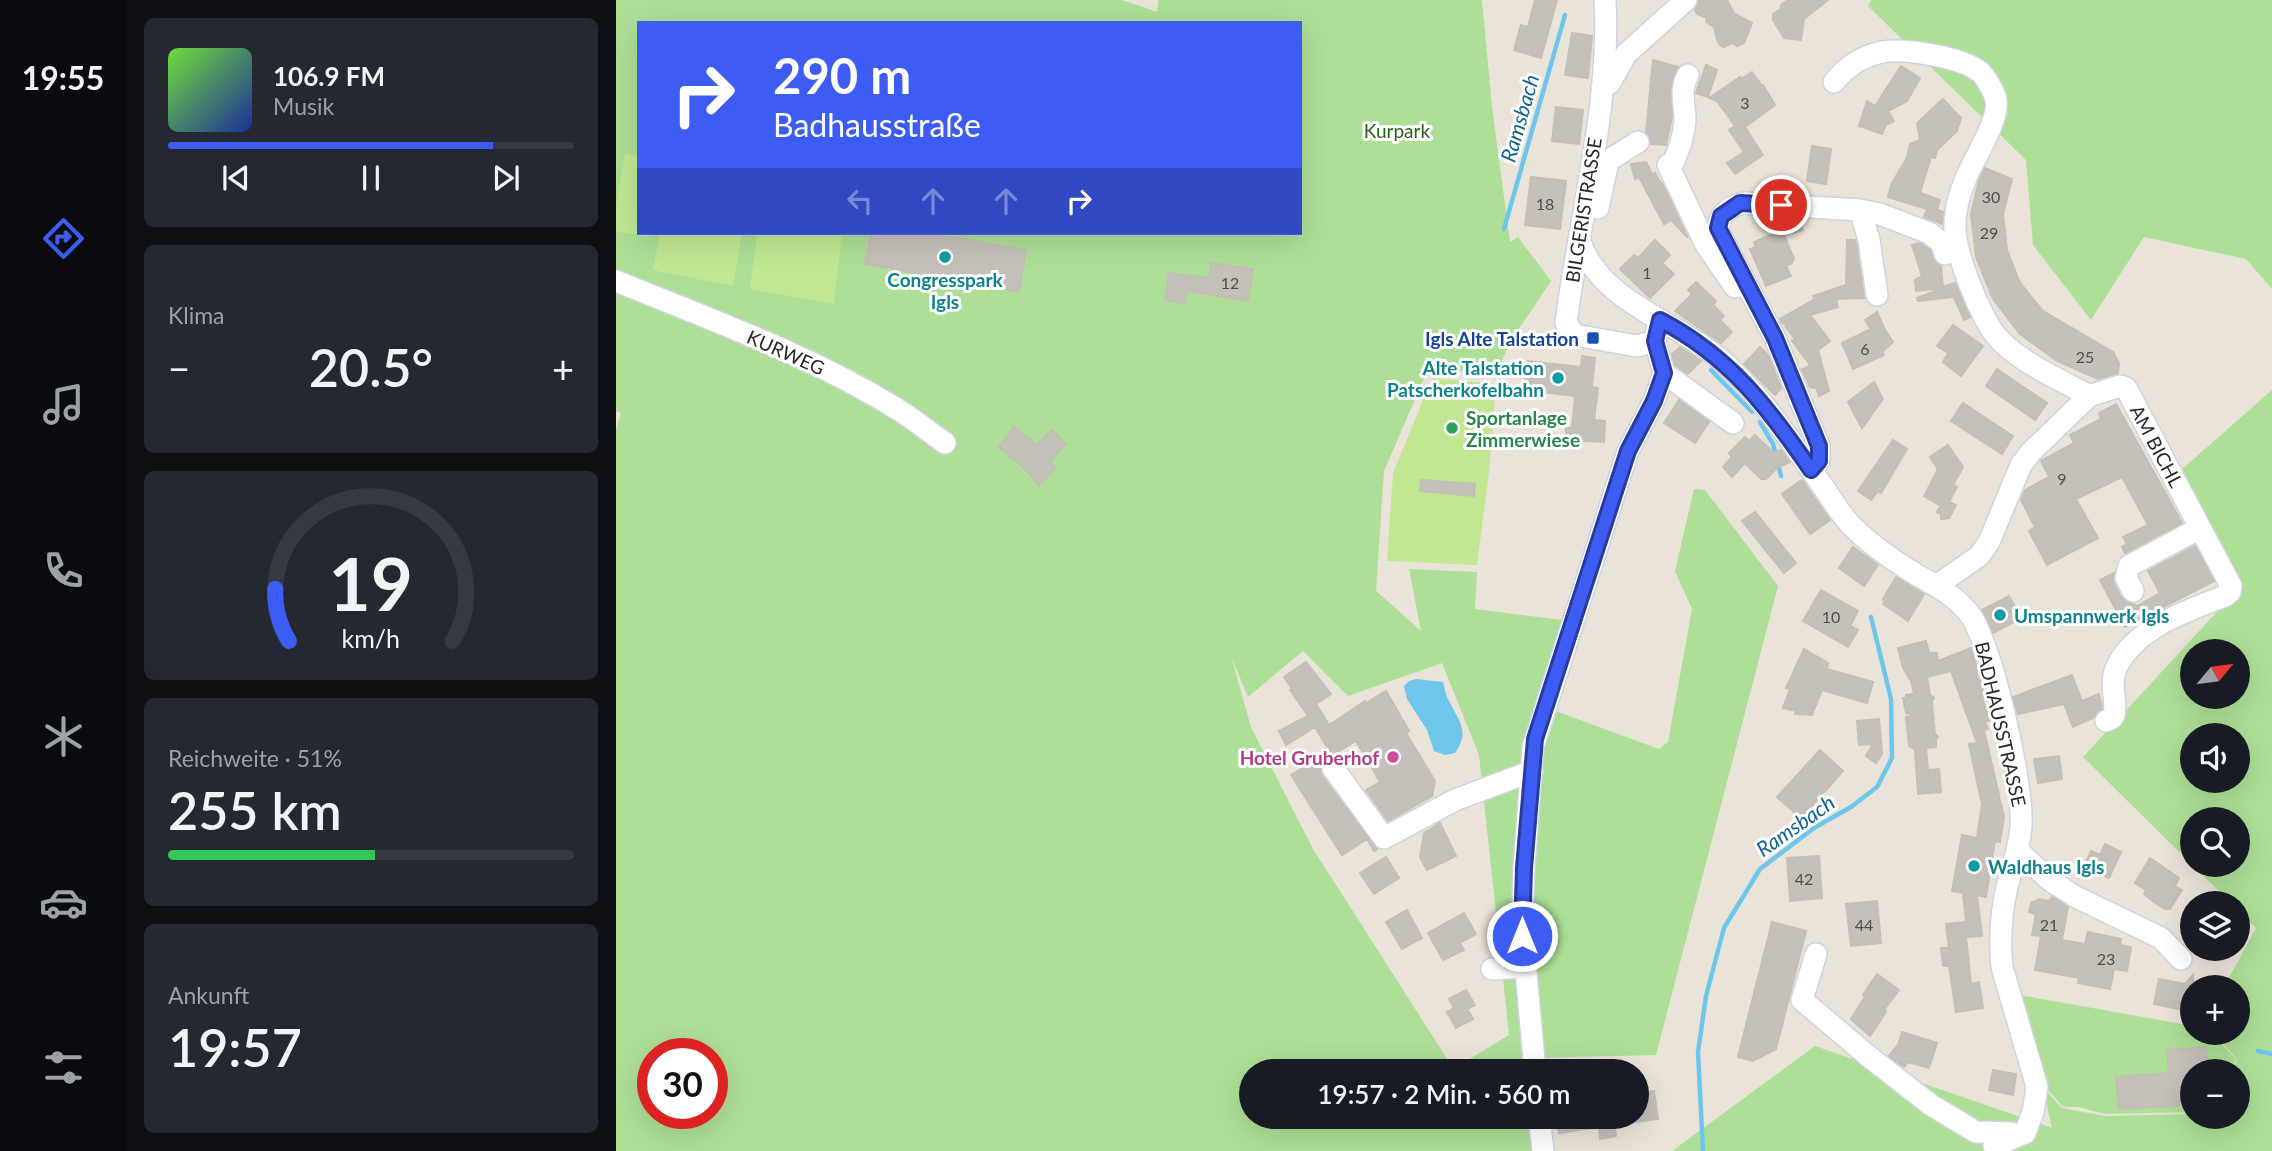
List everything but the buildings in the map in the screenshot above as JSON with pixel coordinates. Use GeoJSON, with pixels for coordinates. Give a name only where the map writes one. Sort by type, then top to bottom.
{"type":"FeatureCollection","features":[{"type":"Feature","properties":{"kind":"street","name":"BILGERISTRASSE"},"geometry":{"type":"LineString","coordinates":[[1605,0],[1606,34],[1602,87],[1566,323],[1575,335],[1637,346],[1657,331]]}},
{"type":"Feature","properties":{"kind":"street"},"geometry":{"type":"LineString","coordinates":[[1602,87],[1610,83],[1626,54],[1686,0]]}},
{"type":"Feature","properties":{"kind":"street"},"geometry":{"type":"LineString","coordinates":[[1834,82],[1846,67],[1869,56],[1900,50],[1958,62],[1981,72],[1996,100],[1995,116],[1959,197],[1955,229],[1961,255],[1979,307],[1999,339],[2023,358],[2089,396]]}},
{"type":"Feature","properties":{"kind":"street"},"geometry":{"type":"LineString","coordinates":[[1688,75],[1684,82],[1682,98],[1685,121],[1678,153],[1669,167],[1709,250],[1763,328],[1775,338]]}},
{"type":"Feature","properties":{"kind":"street"},"geometry":{"type":"LineString","coordinates":[[1596,269],[1594,230],[1608,161],[1638,142]]}},
{"type":"Feature","properties":{"kind":"street"},"geometry":{"type":"LineString","coordinates":[[1811,470],[1819,461],[1819,446],[1775,338],[1721,237],[1718,228],[1721,216],[1736,205],[1744,203],[1865,211],[1929,233],[1941,242],[1945,254]]}},
{"type":"Feature","properties":{"kind":"street"},"geometry":{"type":"LineString","coordinates":[[1865,211],[1877,295]]}},
{"type":"Feature","properties":{"kind":"street","name":"BADHAUSSTRASSE"},"geometry":{"type":"LineString","coordinates":[[1580,241],[1586,256],[1596,269],[1657,331],[1693,339],[1734,372],[1767,408],[1853,527],[1889,556],[1951,594],[1968,611],[1980,631],[2019,789],[2022,824],[2004,900],[2000,947],[2002,967],[2037,1087],[2033,1112],[2025,1132]]}},
{"type":"Feature","properties":{"kind":"street","name":"KURWEG"},"geometry":{"type":"LineString","coordinates":[[616,282],[848,380],[899,410],[945,443]]}},
{"type":"Feature","properties":{"kind":"street"},"geometry":{"type":"LineString","coordinates":[[1534,1059],[1524,967],[1522,899],[1532,753],[1628,451],[1654,401],[1664,373],[1657,331]]}},
{"type":"Feature","properties":{"kind":"street"},"geometry":{"type":"LineString","coordinates":[[1664,373],[1733,423]]}},
{"type":"Feature","properties":{"kind":"street","name":"AM BICHL"},"geometry":{"type":"LineString","coordinates":[[1936,586],[1979,556],[1989,542],[2021,464],[2089,396],[2120,386],[2126,388],[2231,586],[2230,592],[2225,596],[2170,620],[2129,648],[2117,667],[2113,685],[2114,714],[2106,721]]}},
{"type":"Feature","properties":{"kind":"street"},"geometry":{"type":"LineString","coordinates":[[2133,591],[2126,578],[2129,566],[2200,528]]}},
{"type":"Feature","properties":{"kind":"street"},"geometry":{"type":"LineString","coordinates":[[1333,768],[1384,838],[1455,800],[1532,771]]}},
{"type":"Feature","properties":{"kind":"street"},"geometry":{"type":"LineString","coordinates":[[2017,850],[2051,881],[2076,897],[2161,938],[2180,958]]}},
{"type":"Feature","properties":{"kind":"street"},"geometry":{"type":"LineString","coordinates":[[1816,954],[1802,1000],[1921,1097],[1967,1127],[1985,1134],[2025,1132]]}},
{"type":"Feature","properties":{"kind":"street"},"geometry":{"type":"LineString","coordinates":[[1492,969],[1524,967]]}},
{"type":"Feature","properties":{"kind":"street"},"geometry":{"type":"LineString","coordinates":[[1541,1129],[1544,1151]]}},
{"type":"Feature","properties":{"kind":"street"},"geometry":{"type":"LineString","coordinates":[[1994,1146],[2025,1132]]}},
{"type":"Feature","properties":{"kind":"green space","name":"Kurpark"},"geometry":{"type":"Polygon","coordinates":[[[616,0],[1122,0],[1157,12],[1158,0],[1482,0],[1492,107],[1510,242],[1518,237],[1551,281],[1510,342],[1496,375],[1429,367],[1384,471],[1376,591],[1421,631],[1409,569],[1477,572],[1475,609],[1562,620],[1550,673],[1526,742],[1529,1059],[1470,1059],[1509,1035],[1479,755],[1442,663],[1348,696],[1303,651],[1248,697],[1231,656],[1251,727],[1313,849],[1447,1059],[1239,1059],[1239,1129],[1534,1129],[1536,1151],[616,1151],[616,429],[621,413],[616,411],[616,0]]]}},
{"type":"Feature","properties":{"kind":"green space"},"geometry":{"type":"Polygon","coordinates":[[[1871,0],[2272,0],[2272,289],[2246,259],[2144,237],[2091,320],[2033,245],[2026,160],[1868,6],[1871,0]]]}},
{"type":"Feature","properties":{"kind":"green space"},"geometry":{"type":"Polygon","coordinates":[[[625,153],[637,156],[637,235],[616,231],[616,209],[625,153]]]}},
{"type":"Feature","properties":{"kind":"green space"},"geometry":{"type":"Polygon","coordinates":[[[660,235],[742,235],[733,286],[653,270],[660,235]]]}},
{"type":"Feature","properties":{"kind":"green space"},"geometry":{"type":"Polygon","coordinates":[[[757,235],[842,235],[834,304],[750,289],[757,235]]]}},
{"type":"Feature","properties":{"kind":"green space","name":"Sportanlage Zimmerwiese"},"geometry":{"type":"Polygon","coordinates":[[[1432,378],[1496,384],[1489,472],[1477,565],[1387,561],[1393,473],[1432,378]]]}},
{"type":"Feature","properties":{"kind":"green space"},"geometry":{"type":"Polygon","coordinates":[[[2272,390],[2272,1151],[1672,1151],[1815,1046],[2052,1128],[2042,1086],[2062,1108],[2105,1116],[2180,1114],[2180,1129],[2250,1129],[2250,1059],[2237,1059],[2224,1045],[2250,1045],[2250,975],[2231,975],[2238,961],[2250,961],[2250,939],[2256,928],[2250,922],[2250,891],[2219,891],[2205,877],[2250,877],[2250,807],[2180,807],[2180,853],[2083,757],[2180,652],[2180,709],[2250,709],[2250,639],[2192,639],[2238,589],[2180,471],[2272,390]]]}},
{"type":"Feature","properties":{"kind":"green space"},"geometry":{"type":"Polygon","coordinates":[[[1694,489],[1705,490],[1778,586],[1656,1055],[1540,1058],[1528,963],[1541,738],[1553,710],[1659,749],[1668,742],[1692,609],[1675,571],[1694,489]]]}},
{"type":"Feature","properties":{"kind":"green space"},"geometry":{"type":"Polygon","coordinates":[[[2020,995],[2180,1024],[2180,1045],[2223,1045],[2236,1059],[2180,1059],[2180,1112],[2105,1114],[2079,1107],[2063,1107],[2042,1083],[2020,995]]]}},
{"type":"Feature","properties":{"kind":"water"},"geometry":{"type":"Polygon","coordinates":[[[1416,679],[1443,682],[1461,726],[1462,738],[1455,753],[1445,755],[1434,751],[1427,730],[1407,699],[1404,686],[1416,679]]]}},
{"type":"Feature","properties":{"kind":"waterway","name":"Ramsbach"},"geometry":{"type":"LineString","coordinates":[[1504,229],[1565,15]]}},
{"type":"Feature","properties":{"kind":"waterway","name":"Ramsbach"},"geometry":{"type":"LineString","coordinates":[[1711,370],[1752,412]]}},
{"type":"Feature","properties":{"kind":"waterway","name":"Ramsbach"},"geometry":{"type":"LineString","coordinates":[[1760,422],[1773,444],[1781,476]]}},
{"type":"Feature","properties":{"kind":"waterway","name":"Ramsbach"},"geometry":{"type":"LineString","coordinates":[[1703,1151],[1698,1052],[1706,996],[1724,928],[1760,869],[1814,828],[1851,807],[1877,787],[1892,758],[1891,699],[1871,617]]}},
{"type":"Feature","properties":{"kind":"waterway"},"geometry":{"type":"LineString","coordinates":[[2258,1051],[2272,1054]]}},
{"type":"Feature","properties":{"kind":"place","name":"Congresspark Igls"},"geometry":{"type":"Point","coordinates":[945,257]}},
{"type":"Feature","properties":{"kind":"place","name":"Igls Alte Talstation"},"geometry":{"type":"Point","coordinates":[1593,338]}},
{"type":"Feature","properties":{"kind":"place","name":"Alte Talstation Patscherkofelbahn"},"geometry":{"type":"Point","coordinates":[1558,378]}},
{"type":"Feature","properties":{"kind":"place","name":"Sportanlage Zimmerwiese"},"geometry":{"type":"Point","coordinates":[1452,428]}},
{"type":"Feature","properties":{"kind":"place","name":"Umspannwerk Igls"},"geometry":{"type":"Point","coordinates":[2000,615]}},
{"type":"Feature","properties":{"kind":"place","name":"Hotel Gruberhof"},"geometry":{"type":"Point","coordinates":[1393,757]}},
{"type":"Feature","properties":{"kind":"place","name":"Waldhaus Igls"},"geometry":{"type":"Point","coordinates":[1974,866]}},
{"type":"Feature","properties":{"kind":"route"},"geometry":{"type":"LineString","coordinates":[[1522,936],[1524,868],[1535,739],[1628,451],[1643,426],[1664,373],[1655,341],[1660,320],[1693,339],[1734,372],[1767,408],[1811,470],[1821,457],[1819,446],[1775,338],[1718,228],[1721,216],[1740,203],[1781,205]]}}]}
